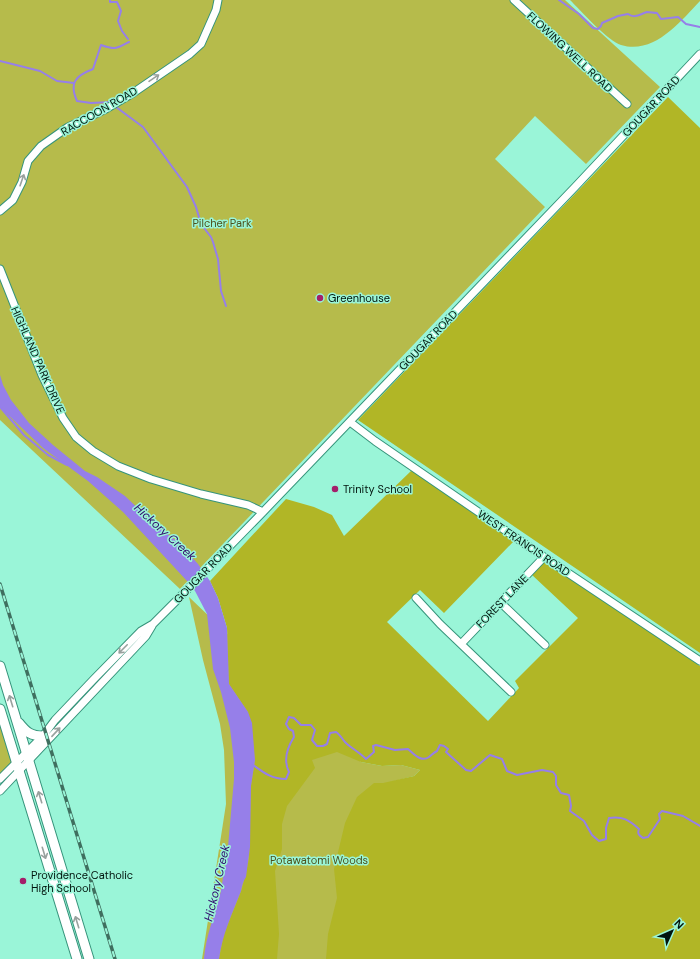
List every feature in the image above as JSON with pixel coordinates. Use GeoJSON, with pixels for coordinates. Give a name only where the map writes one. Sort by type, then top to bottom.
{"type":"FeatureCollection","features":[{"type":"Feature","properties":{"kind":"main road"},"geometry":{"type":"LineString","coordinates":[[0,666],[89,959]]}},
{"type":"Feature","properties":{"kind":"main road"},"geometry":{"type":"LineString","coordinates":[[0,709],[77,959]]}},
{"type":"Feature","properties":{"kind":"main road"},"geometry":{"type":"LineString","coordinates":[[16,719],[23,729],[29,734],[43,736]]}},
{"type":"Feature","properties":{"kind":"street","name":"RACCOON ROAD"},"geometry":{"type":"LineString","coordinates":[[0,211],[13,200],[22,182],[28,161],[42,146],[68,127],[104,110],[133,93],[190,54],[201,44],[216,10],[218,0]]}},
{"type":"Feature","properties":{"kind":"street","name":"FLOWING WELL ROAD"},"geometry":{"type":"LineString","coordinates":[[514,0],[627,104]]}},
{"type":"Feature","properties":{"kind":"street","name":"GOUGAR ROAD"},"geometry":{"type":"LineString","coordinates":[[0,780],[18,766],[146,636],[153,624],[350,422],[699,56]]}},
{"type":"Feature","properties":{"kind":"street","name":"HIGHLAND PARK DRIVE"},"geometry":{"type":"LineString","coordinates":[[0,269],[42,375],[64,418],[76,437],[93,451],[124,468],[151,479],[202,494],[248,505],[263,512]]}},
{"type":"Feature","properties":{"kind":"street","name":"WEST FRANCIS ROAD"},"geometry":{"type":"LineString","coordinates":[[350,422],[374,441],[700,661]]}},
{"type":"Feature","properties":{"kind":"street","name":"FOREST LANE"},"geometry":{"type":"LineString","coordinates":[[461,644],[544,557]]}},
{"type":"Feature","properties":{"kind":"street"},"geometry":{"type":"LineString","coordinates":[[416,598],[440,624],[511,692]]}},
{"type":"Feature","properties":{"kind":"street"},"geometry":{"type":"LineString","coordinates":[[501,603],[545,645]]}},
{"type":"Feature","properties":{"kind":"street","name":"GOUGAR ROAD"},"geometry":{"type":"LineString","coordinates":[[28,756],[56,720],[98,675],[141,631],[153,624]]}},
{"type":"Feature","properties":{"kind":"street","name":"GOUGAR ROAD"},"geometry":{"type":"LineString","coordinates":[[0,791],[18,766]]}},
{"type":"Feature","properties":{"kind":"green space","name":"Pilcher Park"},"geometry":{"type":"Polygon","coordinates":[[[0,0],[565,0],[660,87],[586,164],[535,116],[495,159],[545,207],[180,589],[0,420],[0,0]]]}},
{"type":"Feature","properties":{"kind":"green space"},"geometry":{"type":"Polygon","coordinates":[[[570,0],[700,1],[675,27],[665,35],[655,41],[633,47],[621,45],[609,38],[570,0]]]}},
{"type":"Feature","properties":{"kind":"green space","name":"Potawatomi Woods"},"geometry":{"type":"Polygon","coordinates":[[[189,597],[361,762],[382,766],[401,765],[420,770],[414,776],[383,784],[566,959],[202,959],[226,804],[224,750],[220,724],[203,660],[189,597]]]}},
{"type":"Feature","properties":{"kind":"green space"},"geometry":{"type":"Polygon","coordinates":[[[0,716],[14,761],[0,777],[0,716]]]}},
{"type":"Feature","properties":{"kind":"shaded area"},"geometry":{"type":"Polygon","coordinates":[[[668,97],[700,128],[700,653],[358,420],[668,97]]]}},
{"type":"Feature","properties":{"kind":"shaded area"},"geometry":{"type":"Polygon","coordinates":[[[412,470],[514,541],[444,613],[420,590],[387,622],[488,721],[519,688],[515,681],[578,618],[531,574],[545,560],[700,666],[700,959],[326,959],[328,934],[337,898],[334,869],[345,823],[357,797],[374,783],[383,783],[414,776],[420,770],[401,765],[382,766],[361,762],[337,752],[312,760],[315,768],[287,806],[282,824],[282,849],[275,871],[279,934],[277,959],[219,959],[224,934],[242,889],[249,859],[251,786],[255,760],[248,712],[229,684],[227,628],[218,598],[210,581],[286,499],[314,507],[332,515],[344,536],[412,470]]]}},
{"type":"Feature","properties":{"kind":"water"},"geometry":{"type":"Polygon","coordinates":[[[0,375],[3,385],[11,400],[29,423],[85,471],[97,477],[125,496],[150,520],[179,543],[198,564],[210,581],[218,598],[227,628],[229,684],[248,712],[252,723],[255,760],[251,786],[250,847],[246,877],[225,933],[219,959],[204,958],[208,934],[220,895],[227,858],[234,779],[234,762],[230,728],[221,692],[213,669],[207,614],[195,591],[187,581],[123,512],[88,481],[43,448],[0,407],[0,375]]]}},
{"type":"Feature","properties":{"kind":"waterway"},"geometry":{"type":"LineString","coordinates":[[110,0],[110,2],[117,2],[121,11],[118,21],[122,31],[128,39]]}},
{"type":"Feature","properties":{"kind":"waterway"},"geometry":{"type":"LineString","coordinates":[[559,0],[579,14],[593,28],[598,29],[602,23],[618,16],[628,14],[638,16],[647,12],[657,13],[661,19],[678,17],[686,24],[700,27]]}},
{"type":"Feature","properties":{"kind":"waterway"},"geometry":{"type":"LineString","coordinates":[[111,102],[91,103],[77,101],[74,89],[75,81],[82,74],[93,69],[101,45],[109,48],[115,48],[129,42]]}},
{"type":"Feature","properties":{"kind":"waterway"},"geometry":{"type":"LineString","coordinates":[[0,61],[40,71],[57,81],[74,83]]}},
{"type":"Feature","properties":{"kind":"waterway"},"geometry":{"type":"LineString","coordinates":[[116,107],[143,127],[187,187],[196,207],[201,224],[213,242],[218,259],[221,291],[226,306]]}},
{"type":"Feature","properties":{"kind":"waterway","name":"Hickory Creek"},"geometry":{"type":"LineString","coordinates":[[0,407],[24,435],[48,455],[67,465]]}},
{"type":"Feature","properties":{"kind":"waterway"},"geometry":{"type":"LineString","coordinates":[[253,765],[272,777],[286,779],[289,772],[286,759],[289,745],[294,737],[293,731],[289,729],[286,724],[289,717],[294,718],[301,725],[311,725],[315,730],[312,740],[317,746],[327,744],[330,733],[336,732],[346,743],[366,759],[374,752],[373,746],[376,745],[395,750],[408,749],[417,757],[423,759],[426,759],[437,751],[440,745],[448,749],[446,752],[466,770],[471,771],[490,755],[502,759],[507,771],[517,775],[542,770],[553,772],[556,776],[556,785],[561,793],[569,795],[571,806],[570,811],[584,821],[592,835],[599,841],[606,839],[606,828],[609,818],[622,818],[629,821],[639,829],[638,832],[643,838],[648,837],[660,819],[659,814],[662,811],[683,816],[700,826]]}},
{"type":"Feature","properties":{"kind":"railway"},"geometry":{"type":"LineString","coordinates":[[0,584],[115,959]]}},
{"type":"Feature","properties":{"kind":"place","name":"Greenhouse"},"geometry":{"type":"Point","coordinates":[320,298]}},
{"type":"Feature","properties":{"kind":"place","name":"Trinity School"},"geometry":{"type":"Point","coordinates":[335,489]}},
{"type":"Feature","properties":{"kind":"place","name":"Providence Catholic High School"},"geometry":{"type":"Point","coordinates":[23,881]}}]}
